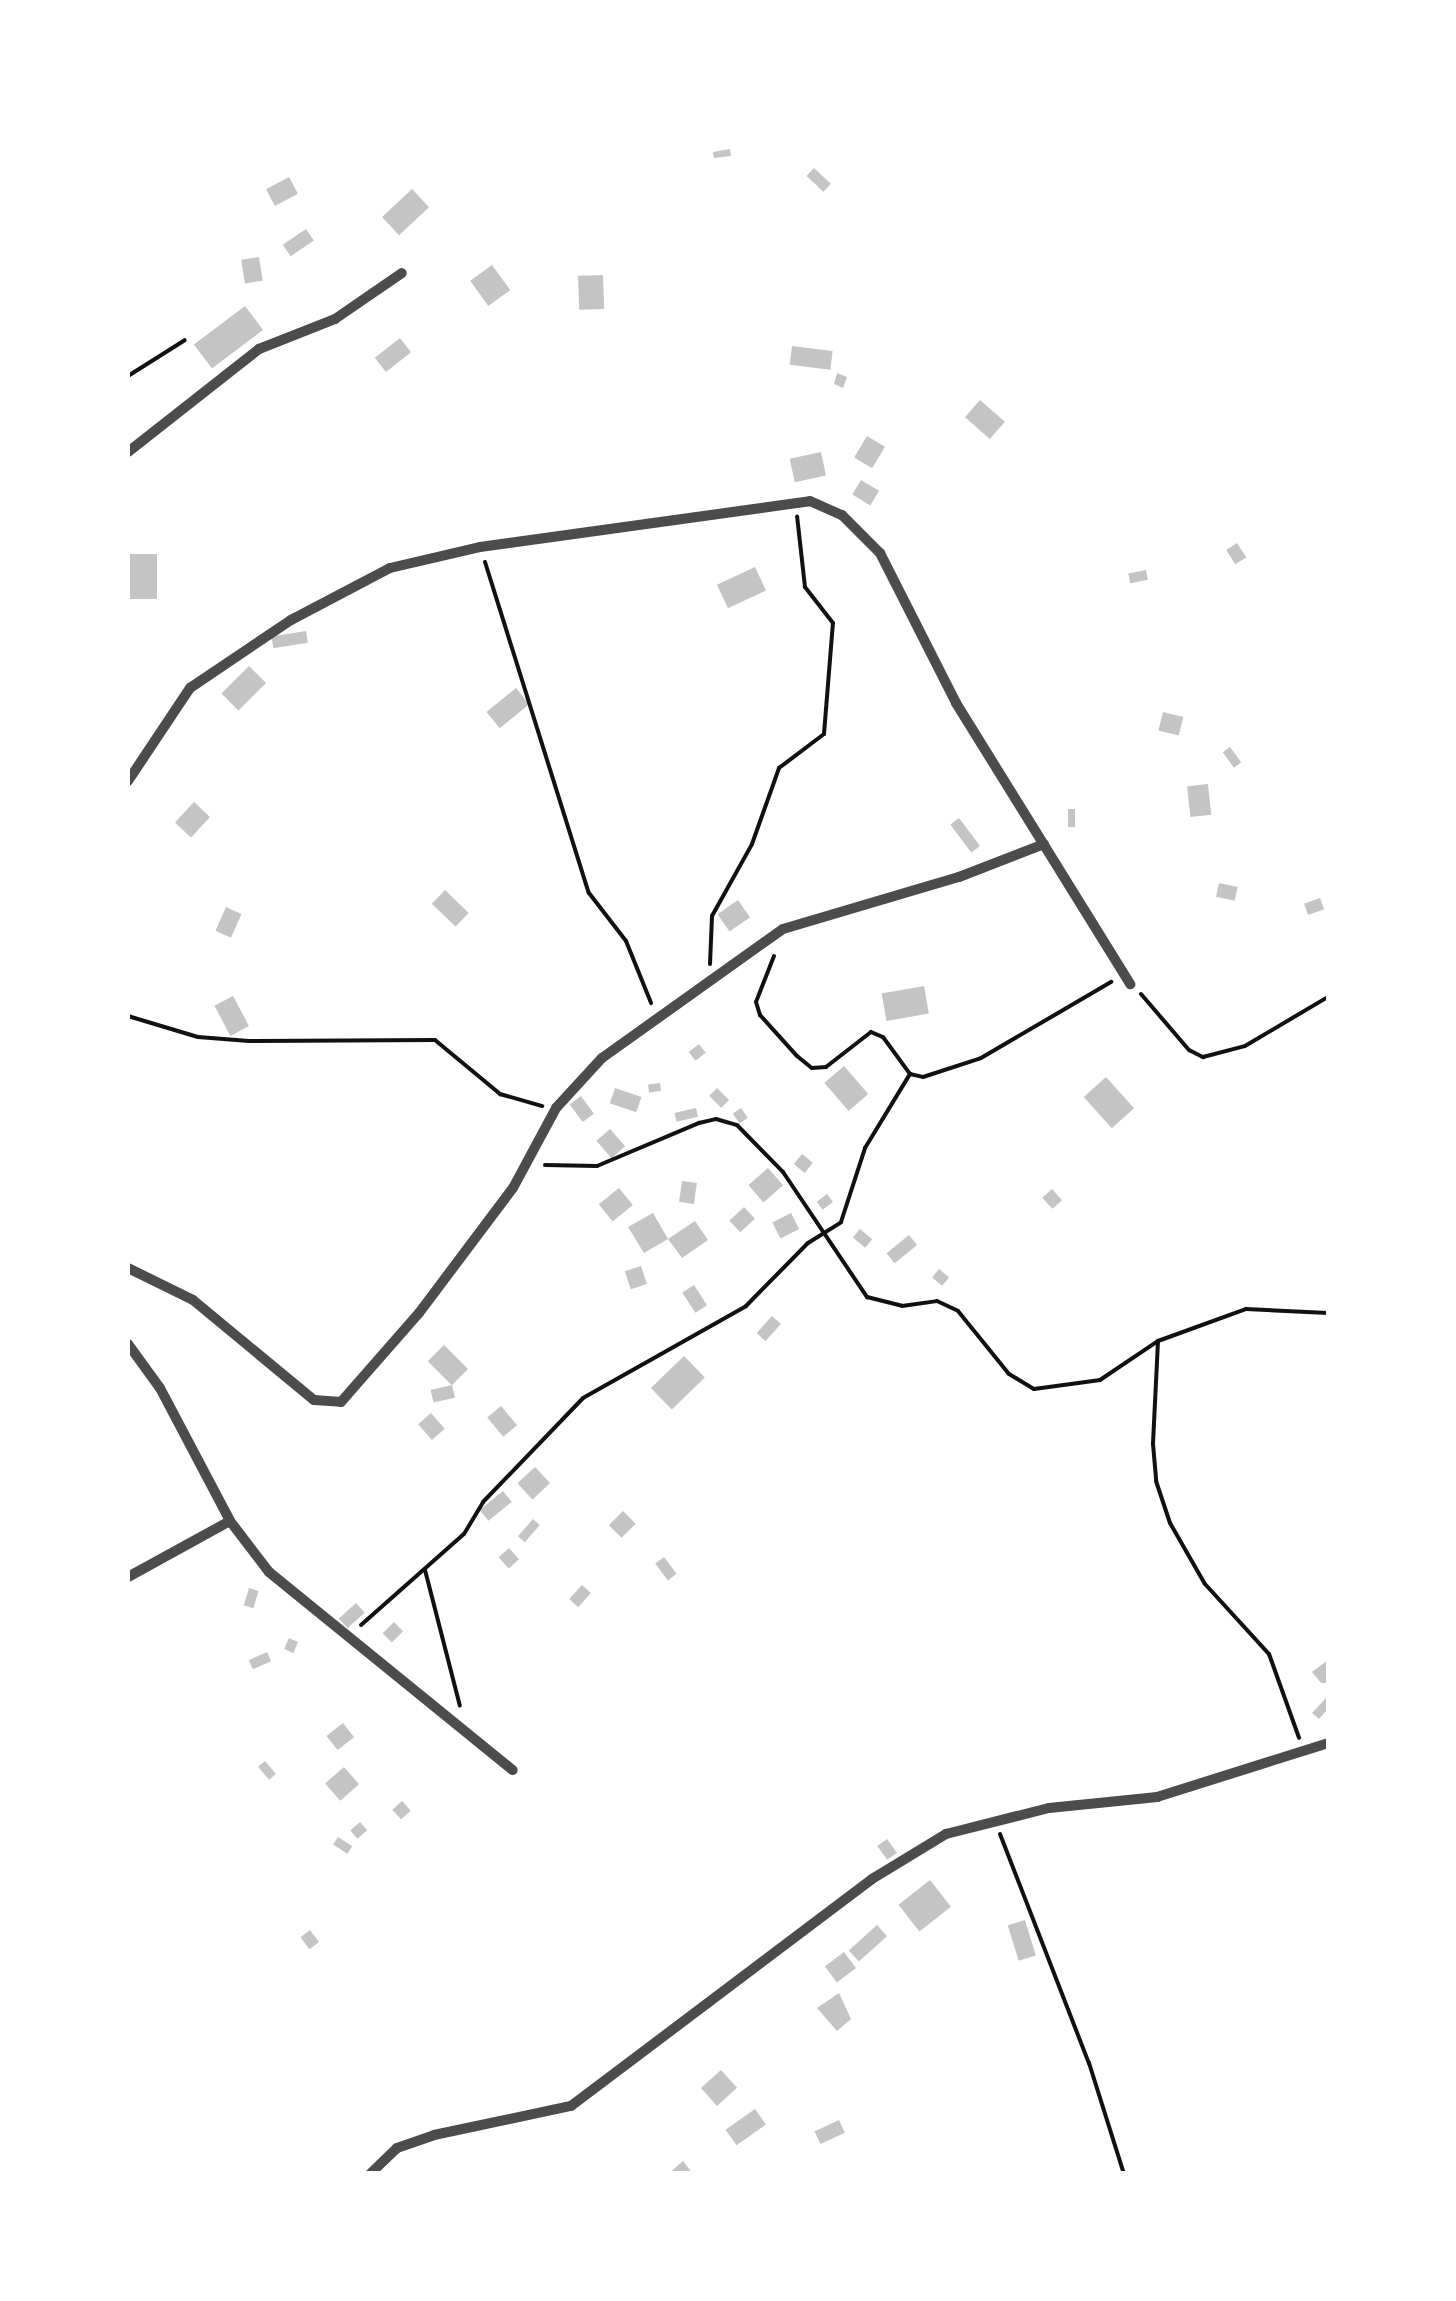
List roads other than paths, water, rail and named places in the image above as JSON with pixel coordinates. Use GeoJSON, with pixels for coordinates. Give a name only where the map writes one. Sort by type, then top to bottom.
{"type":"FeatureCollection","features":[{"type":"Feature","properties":{"kind":"street"},"geometry":{"type":"LineString","coordinates":[[128,452],[259,349],[335,319],[402,273]]}},
{"type":"Feature","properties":{"kind":"street"},"geometry":{"type":"LineString","coordinates":[[128,780],[179,698],[245,650],[390,568],[480,547],[794,501],[842,515],[880,552],[956,703],[1130,984]]}},
{"type":"Feature","properties":{"kind":"street"},"geometry":{"type":"LineString","coordinates":[[128,1268],[194,1300],[314,1400],[341,1402],[419,1313],[527,1164],[556,1108],[602,1058],[711,984],[783,929],[960,877],[1044,844]]}},
{"type":"Feature","properties":{"kind":"street"},"geometry":{"type":"LineString","coordinates":[[128,1344],[160,1388],[230,1521],[269,1572],[513,1770]]}},
{"type":"Feature","properties":{"kind":"street"},"geometry":{"type":"LineString","coordinates":[[128,1577],[230,1521]]}},
{"type":"Feature","properties":{"kind":"street"},"geometry":{"type":"LineString","coordinates":[[370,2174],[396,2148],[434,2135],[571,2106],[904,1856],[946,1834],[994,1820],[1157,1797],[1328,1743]]}}]}
